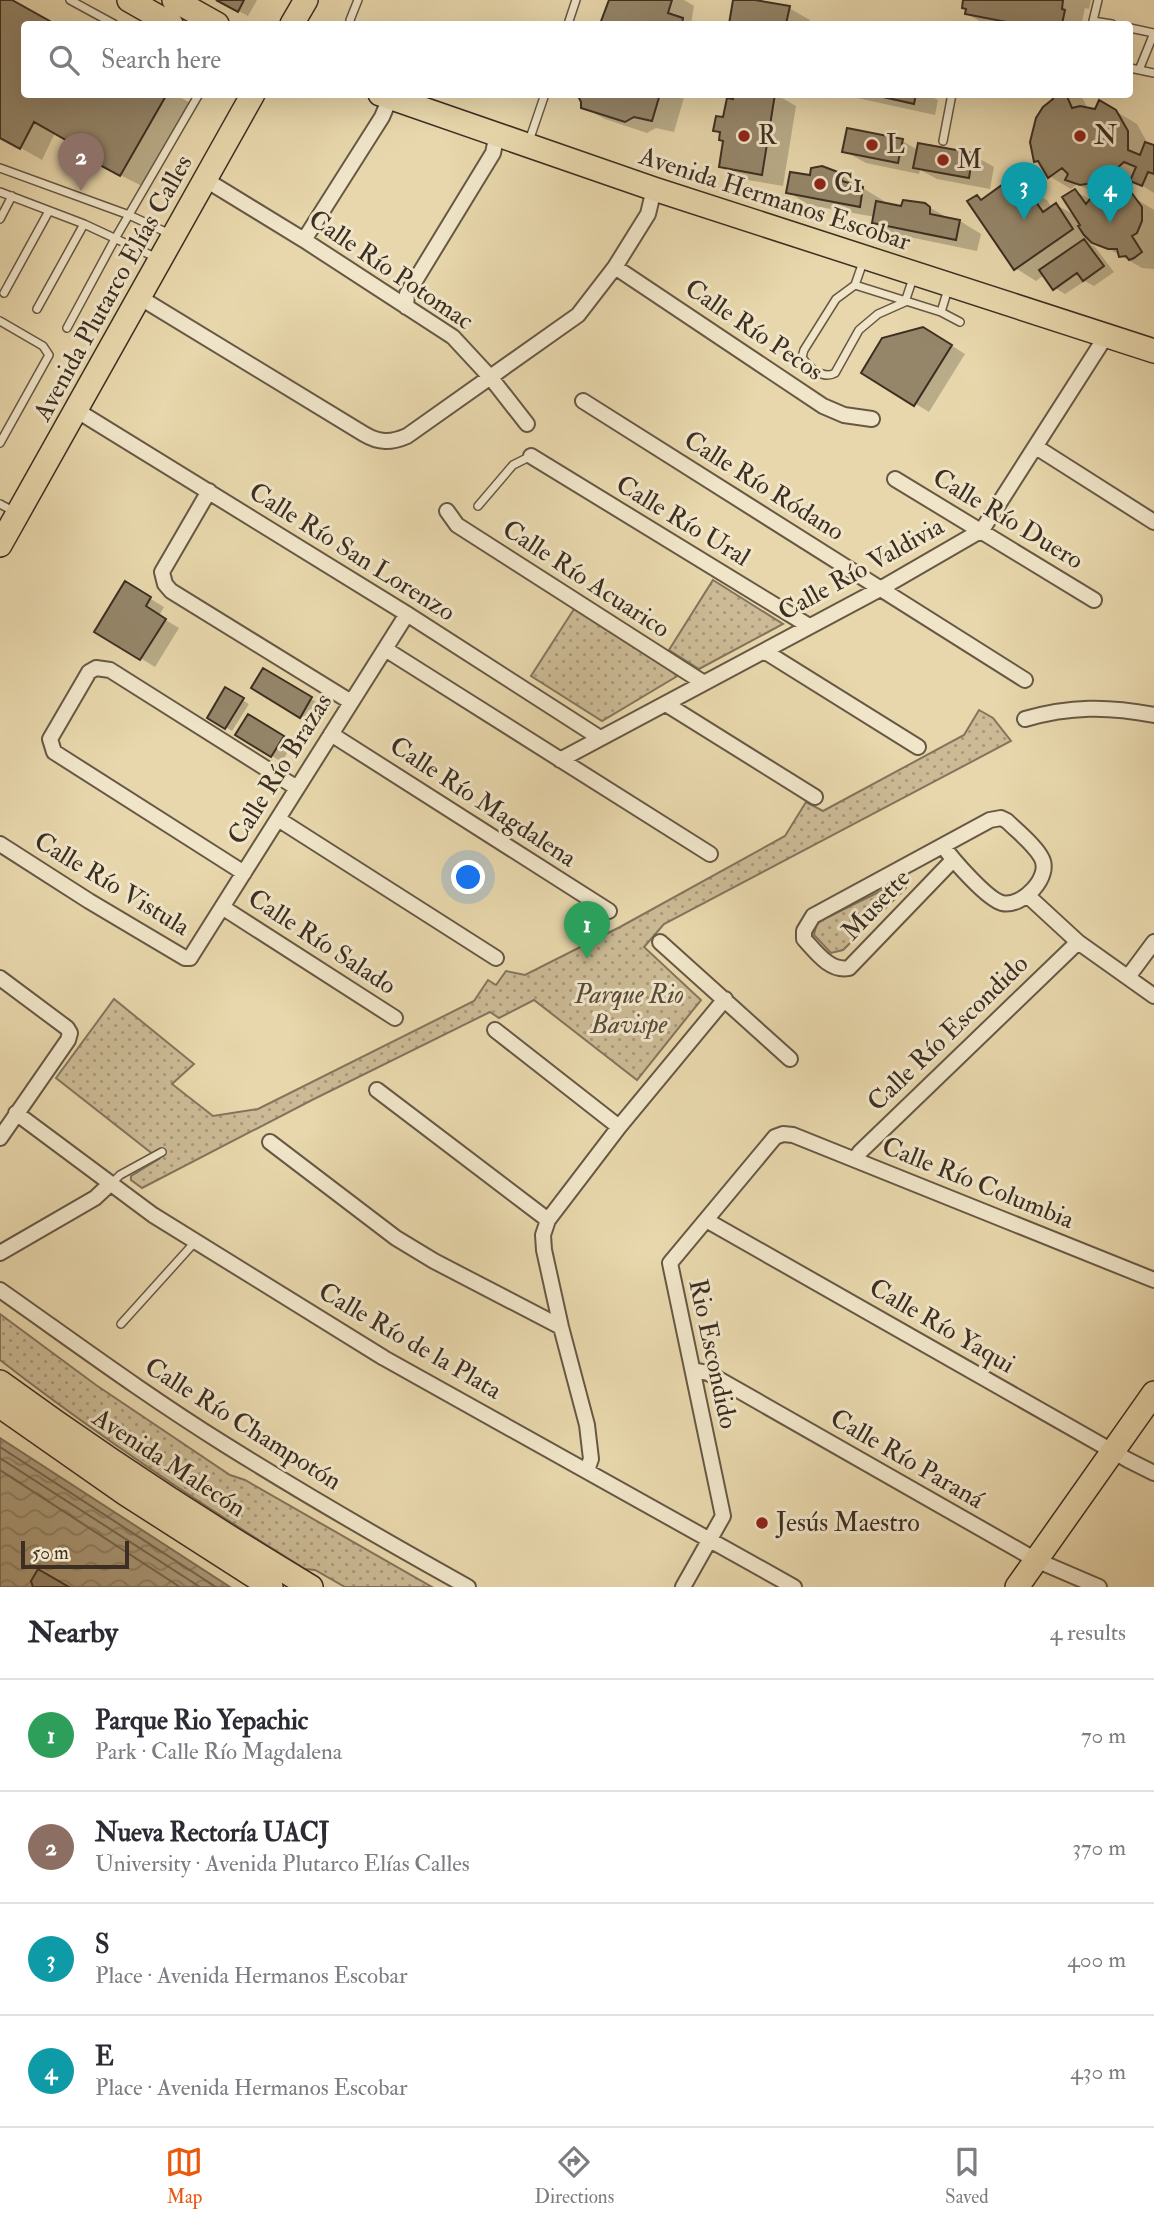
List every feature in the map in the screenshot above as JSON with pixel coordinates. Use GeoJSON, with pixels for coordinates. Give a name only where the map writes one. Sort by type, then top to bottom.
{"type":"FeatureCollection","features":[{"type":"Feature","properties":{"kind":"main road"},"geometry":{"type":"LineString","coordinates":[[129,0],[166,21]]}},
{"type":"Feature","properties":{"kind":"main road"},"geometry":{"type":"LineString","coordinates":[[174,0],[212,21]]}},
{"type":"Feature","properties":{"kind":"main road"},"geometry":{"type":"LineString","coordinates":[[294,21],[306,0]]}},
{"type":"Feature","properties":{"kind":"main road","name":"Avenida Plutarco Elías Calles"},"geometry":{"type":"LineString","coordinates":[[0,545],[9,509],[76,410],[251,98]]}},
{"type":"Feature","properties":{"kind":"main road","name":"Avenida Hermanos Escobar"},"geometry":{"type":"LineString","coordinates":[[391,98],[654,189],[1154,351]]}},
{"type":"Feature","properties":{"kind":"main road","name":"Avenida Malecón"},"geometry":{"type":"LineString","coordinates":[[0,1382],[59,1425],[181,1506],[311,1587]]}},
{"type":"Feature","properties":{"kind":"main road"},"geometry":{"type":"LineString","coordinates":[[1017,1587],[1154,1393]]}},
{"type":"Feature","properties":{"kind":"main road","name":"Avenida Malecón"},"geometry":{"type":"LineString","coordinates":[[0,1406],[137,1501],[271,1587]]}},
{"type":"Feature","properties":{"kind":"street"},"geometry":{"type":"LineString","coordinates":[[304,240],[382,117],[385,98]]}},
{"type":"Feature","properties":{"kind":"street"},"geometry":{"type":"LineString","coordinates":[[406,307],[407,294],[493,153],[497,134]]}},
{"type":"Feature","properties":{"kind":"street","name":"Calle Río Potomac"},"geometry":{"type":"LineString","coordinates":[[206,180],[304,240],[463,345],[527,424]]}},
{"type":"Feature","properties":{"kind":"street"},"geometry":{"type":"LineString","coordinates":[[139,297],[374,440],[385,442],[407,436],[578,315],[615,267],[648,214],[654,189]]}},
{"type":"Feature","properties":{"kind":"street","name":"Calle Río Pecos"},"geometry":{"type":"LineString","coordinates":[[615,267],[823,406],[844,415],[872,419]]}},
{"type":"Feature","properties":{"kind":"street","name":"Calle Río Valdivia"},"geometry":{"type":"LineString","coordinates":[[560,760],[880,589],[982,530],[1106,336]]}},
{"type":"Feature","properties":{"kind":"street","name":"Calle Río Ródano"},"geometry":{"type":"LineString","coordinates":[[583,401],[1025,680]]}},
{"type":"Feature","properties":{"kind":"street","name":"Calle Río San Lorenzo"},"geometry":{"type":"LineString","coordinates":[[76,410],[407,614],[600,738]]}},
{"type":"Feature","properties":{"kind":"street"},"geometry":{"type":"LineString","coordinates":[[1036,447],[1154,523]]}},
{"type":"Feature","properties":{"kind":"street","name":"Calle Río Ural"},"geometry":{"type":"LineString","coordinates":[[531,456],[809,626]]}},
{"type":"Feature","properties":{"kind":"street","name":"Calle Río Duero"},"geometry":{"type":"LineString","coordinates":[[895,479],[1094,600]]}},
{"type":"Feature","properties":{"kind":"street"},"geometry":{"type":"LineString","coordinates":[[209,491],[162,572],[165,584],[351,702]]}},
{"type":"Feature","properties":{"kind":"street","name":"Calle Río Acuarico"},"geometry":{"type":"LineString","coordinates":[[447,511],[457,525],[704,683]]}},
{"type":"Feature","properties":{"kind":"street","name":"Calle Río Brazas"},"geometry":{"type":"LineString","coordinates":[[196,949],[407,614]]}},
{"type":"Feature","properties":{"kind":"street"},"geometry":{"type":"LineString","coordinates":[[385,649],[710,854]]}},
{"type":"Feature","properties":{"kind":"street"},"geometry":{"type":"LineString","coordinates":[[764,651],[918,747]]}},
{"type":"Feature","properties":{"kind":"street"},"geometry":{"type":"LineString","coordinates":[[243,873],[54,752],[50,738],[89,672],[96,668],[110,670],[298,788]]}},
{"type":"Feature","properties":{"kind":"street"},"geometry":{"type":"LineString","coordinates":[[666,704],[815,797]]}},
{"type":"Feature","properties":{"kind":"street"},"geometry":{"type":"LineString","coordinates":[[1025,719],[1053,711],[1082,708],[1154,715]]}},
{"type":"Feature","properties":{"kind":"street","name":"Calle Río Magdalena"},"geometry":{"type":"LineString","coordinates":[[331,734],[609,911]]}},
{"type":"Feature","properties":{"kind":"street","name":"Musette"},"geometry":{"type":"LineString","coordinates":[[953,860],[852,967],[844,970],[829,964],[804,939],[806,924],[813,916],[990,820],[1001,818],[1007,821],[1042,858],[1045,870],[1027,895]]}},
{"type":"Feature","properties":{"kind":"street"},"geometry":{"type":"LineString","coordinates":[[278,819],[496,958]]}},
{"type":"Feature","properties":{"kind":"street","name":"Calle Río Vistula"},"geometry":{"type":"LineString","coordinates":[[0,844],[185,958],[190,958],[196,949]]}},
{"type":"Feature","properties":{"kind":"street"},"geometry":{"type":"LineString","coordinates":[[943,846],[953,860],[995,900],[1005,904],[1015,903],[1027,895],[1077,942],[1154,996]]}},
{"type":"Feature","properties":{"kind":"street","name":"Calle Río Salado"},"geometry":{"type":"LineString","coordinates":[[222,907],[395,1018]]}},
{"type":"Feature","properties":{"kind":"street"},"geometry":{"type":"LineString","coordinates":[[660,942],[790,1059]]}},
{"type":"Feature","properties":{"kind":"street","name":"Calle Río Escondido"},"geometry":{"type":"LineString","coordinates":[[855,1160],[860,1152],[1077,942]]}},
{"type":"Feature","properties":{"kind":"street"},"geometry":{"type":"LineString","coordinates":[[1128,977],[1154,942]]}},
{"type":"Feature","properties":{"kind":"street"},"geometry":{"type":"LineString","coordinates":[[0,978],[70,1033],[68,1040],[0,1138]]}},
{"type":"Feature","properties":{"kind":"street"},"geometry":{"type":"LineString","coordinates":[[587,1470],[591,1459],[587,1425],[544,1250],[548,1220],[619,1126],[725,999]]}},
{"type":"Feature","properties":{"kind":"street"},"geometry":{"type":"LineString","coordinates":[[495,1030],[619,1126]]}},
{"type":"Feature","properties":{"kind":"street"},"geometry":{"type":"LineString","coordinates":[[377,1090],[548,1220]]}},
{"type":"Feature","properties":{"kind":"street","name":"Calle Río de la Plata"},"geometry":{"type":"LineString","coordinates":[[16,1113],[110,1184],[195,1242],[384,1358],[794,1587]]}},
{"type":"Feature","properties":{"kind":"street","name":"Calle Río Columbia"},"geometry":{"type":"LineString","coordinates":[[783,1134],[793,1135],[1154,1280]]}},
{"type":"Feature","properties":{"kind":"street","name":"Rio Escondido"},"geometry":{"type":"LineString","coordinates":[[683,1587],[723,1516],[670,1264],[775,1138],[783,1134]]}},
{"type":"Feature","properties":{"kind":"street"},"geometry":{"type":"LineString","coordinates":[[270,1142],[396,1238],[434,1261],[561,1327]]}},
{"type":"Feature","properties":{"kind":"street"},"geometry":{"type":"LineString","coordinates":[[0,1253],[95,1198],[110,1184]]}},
{"type":"Feature","properties":{"kind":"street","name":"Calle Río Yaqui"},"geometry":{"type":"LineString","coordinates":[[706,1220],[1154,1473]]}},
{"type":"Feature","properties":{"kind":"street","name":"Calle Río Champotón"},"geometry":{"type":"LineString","coordinates":[[0,1290],[222,1443],[380,1538],[468,1587]]}},
{"type":"Feature","properties":{"kind":"street","name":"Calle Río Paraná"},"geometry":{"type":"LineString","coordinates":[[693,1370],[708,1373],[1036,1560],[1099,1587]]}},
{"type":"Feature","properties":{"kind":"lane"},"geometry":{"type":"LineString","coordinates":[[71,0],[109,21]]}},
{"type":"Feature","properties":{"kind":"lane"},"geometry":{"type":"LineString","coordinates":[[350,21],[358,0]]}},
{"type":"Feature","properties":{"kind":"lane"},"geometry":{"type":"LineString","coordinates":[[569,21],[576,0]]}},
{"type":"Feature","properties":{"kind":"lane"},"geometry":{"type":"LineString","coordinates":[[1093,21],[1098,0]]}},
{"type":"Feature","properties":{"kind":"lane"},"geometry":{"type":"LineString","coordinates":[[1133,29],[1154,33],[1139,70]]}},
{"type":"Feature","properties":{"kind":"lane"},"geometry":{"type":"LineString","coordinates":[[1133,69],[1154,73]]}},
{"type":"Feature","properties":{"kind":"lane"},"geometry":{"type":"LineString","coordinates":[[67,328],[196,98]]}},
{"type":"Feature","properties":{"kind":"lane"},"geometry":{"type":"LineString","coordinates":[[528,144],[544,98]]}},
{"type":"Feature","properties":{"kind":"lane"},"geometry":{"type":"LineString","coordinates":[[943,141],[951,98]]}},
{"type":"Feature","properties":{"kind":"lane"},"geometry":{"type":"LineString","coordinates":[[0,168],[129,215],[174,236]]}},
{"type":"Feature","properties":{"kind":"lane"},"geometry":{"type":"LineString","coordinates":[[0,191],[116,237],[160,260]]}},
{"type":"Feature","properties":{"kind":"lane"},"geometry":{"type":"LineString","coordinates":[[0,219],[12,196]]}},
{"type":"Feature","properties":{"kind":"lane"},"geometry":{"type":"LineString","coordinates":[[5,292],[49,211]]}},
{"type":"Feature","properties":{"kind":"lane"},"geometry":{"type":"LineString","coordinates":[[37,309],[85,224]]}},
{"type":"Feature","properties":{"kind":"lane"},"geometry":{"type":"LineString","coordinates":[[864,258],[855,285],[836,299],[804,350],[802,357],[806,365],[824,375],[835,373],[859,330],[878,314],[905,302],[915,275]]}},
{"type":"Feature","properties":{"kind":"lane"},"geometry":{"type":"LineString","coordinates":[[855,285],[941,312],[960,322]]}},
{"type":"Feature","properties":{"kind":"lane"},"geometry":{"type":"LineString","coordinates":[[941,312],[949,285]]}},
{"type":"Feature","properties":{"kind":"lane"},"geometry":{"type":"LineString","coordinates":[[0,321],[43,346],[49,355],[0,443]]}},
{"type":"Feature","properties":{"kind":"lane"},"geometry":{"type":"LineString","coordinates":[[478,506],[513,465],[531,456]]}},
{"type":"Feature","properties":{"kind":"lane"},"geometry":{"type":"LineString","coordinates":[[110,1184],[120,1175],[162,1152]]}},
{"type":"Feature","properties":{"kind":"lane"},"geometry":{"type":"LineString","coordinates":[[121,1325],[195,1242]]}},
{"type":"Feature","properties":{"kind":"green space"},"geometry":{"type":"Polygon","coordinates":[[[713,580],[783,624],[699,669],[669,650],[713,580]]]}},
{"type":"Feature","properties":{"kind":"green space"},"geometry":{"type":"Polygon","coordinates":[[[574,609],[679,675],[602,721],[531,676],[574,609]]]}},
{"type":"Feature","properties":{"kind":"green space","name":"Parque Rio Bavispe"},"geometry":{"type":"Polygon","coordinates":[[[979,710],[993,718],[1011,741],[664,924],[644,947],[701,1000],[637,1080],[534,1000],[499,1018],[490,1012],[142,1188],[131,1180],[131,1176],[159,1159],[56,1078],[114,999],[194,1064],[172,1084],[213,1116],[258,1109],[474,1001],[488,980],[496,985],[506,971],[525,975],[620,927],[785,836],[806,802],[823,811],[964,735],[979,710]]]}},
{"type":"Feature","properties":{"kind":"green space"},"geometry":{"type":"Polygon","coordinates":[[[901,881],[906,888],[843,950],[831,953],[814,935],[816,925],[822,920],[901,881]]]}},
{"type":"Feature","properties":{"kind":"green space"},"geometry":{"type":"Polygon","coordinates":[[[0,1314],[96,1385],[230,1475],[245,1480],[432,1587],[345,1587],[315,1570],[305,1569],[112,1442],[0,1360],[0,1314]]]}},
{"type":"Feature","properties":{"kind":"water"},"geometry":{"type":"Polygon","coordinates":[[[0,1438],[230,1587],[0,1587],[0,1438]]]}},
{"type":"Feature","properties":{"kind":"building"},"geometry":{"type":"Polygon","coordinates":[[[0,0],[12,0],[50,21],[21,21],[21,98],[165,98],[120,176],[96,163],[99,159],[34,122],[20,149],[0,138],[0,0]]]}},
{"type":"Feature","properties":{"kind":"building"},"geometry":{"type":"Polygon","coordinates":[[[216,0],[244,0],[238,12],[216,0]]]}},
{"type":"Feature","properties":{"kind":"building"},"geometry":{"type":"Polygon","coordinates":[[[609,0],[672,0],[668,13],[683,18],[682,21],[601,21],[609,0]]]}},
{"type":"Feature","properties":{"kind":"building"},"geometry":{"type":"Polygon","coordinates":[[[733,0],[755,0],[790,6],[787,21],[730,21],[733,0]]]}},
{"type":"Feature","properties":{"kind":"building"},"geometry":{"type":"Polygon","coordinates":[[[963,0],[1063,0],[1062,9],[1065,10],[1063,21],[1001,21],[965,14],[966,9],[962,8],[963,0]]]}},
{"type":"Feature","properties":{"kind":"building"},"geometry":{"type":"Polygon","coordinates":[[[579,98],[659,98],[652,121],[634,117],[625,122],[581,108],[579,98]]]}},
{"type":"Feature","properties":{"kind":"building","name":"R"},"geometry":{"type":"Polygon","coordinates":[[[727,98],[774,98],[762,175],[719,167],[723,141],[719,140],[720,132],[713,131],[716,116],[723,117],[727,98]]]}},
{"type":"Feature","properties":{"kind":"building"},"geometry":{"type":"Polygon","coordinates":[[[888,98],[915,98],[914,104],[888,98]]]}},
{"type":"Feature","properties":{"kind":"building","name":"N"},"geometry":{"type":"Polygon","coordinates":[[[1068,98],[1072,108],[1080,106],[1095,109],[1099,100],[1116,110],[1128,131],[1128,150],[1140,155],[1145,142],[1154,145],[1154,174],[1148,172],[1142,186],[1130,181],[1136,167],[1124,162],[1104,180],[1093,183],[1080,185],[1065,180],[1068,174],[1062,168],[1048,178],[1038,161],[1034,162],[1030,142],[1036,118],[1043,107],[1053,99],[1068,98]]]}},
{"type":"Feature","properties":{"kind":"building","name":"L"},"geometry":{"type":"Polygon","coordinates":[[[847,128],[903,139],[898,163],[842,152],[847,128]]]}},
{"type":"Feature","properties":{"kind":"building","name":"M"},"geometry":{"type":"Polygon","coordinates":[[[918,143],[973,153],[969,178],[913,168],[918,143]]]}},
{"type":"Feature","properties":{"kind":"building","name":"C1"},"geometry":{"type":"Polygon","coordinates":[[[822,166],[843,174],[842,181],[863,187],[860,207],[786,193],[790,172],[810,175],[811,168],[822,166]]]}},
{"type":"Feature","properties":{"kind":"building"},"geometry":{"type":"Polygon","coordinates":[[[1006,182],[1014,193],[1025,186],[1043,212],[1056,203],[1073,229],[1014,270],[967,201],[977,195],[981,200],[1006,182]]]}},
{"type":"Feature","properties":{"kind":"building"},"geometry":{"type":"Polygon","coordinates":[[[1109,185],[1131,192],[1142,207],[1142,221],[1137,233],[1132,236],[1142,252],[1129,260],[1126,256],[1119,257],[1117,249],[1108,249],[1092,243],[1078,226],[1080,225],[1062,197],[1075,189],[1086,204],[1097,190],[1109,185]]]}},
{"type":"Feature","properties":{"kind":"building"},"geometry":{"type":"Polygon","coordinates":[[[903,200],[925,203],[930,207],[930,214],[960,220],[956,240],[872,223],[876,201],[901,206],[903,200]]]}},
{"type":"Feature","properties":{"kind":"building"},"geometry":{"type":"Polygon","coordinates":[[[1084,239],[1104,266],[1083,281],[1077,273],[1053,290],[1039,270],[1084,239]]]}},
{"type":"Feature","properties":{"kind":"building"},"geometry":{"type":"Polygon","coordinates":[[[923,327],[952,345],[914,406],[861,373],[882,338],[923,327]]]}},
{"type":"Feature","properties":{"kind":"building"},"geometry":{"type":"Polygon","coordinates":[[[125,581],[151,597],[146,606],[166,619],[140,660],[94,632],[125,581]]]}},
{"type":"Feature","properties":{"kind":"building"},"geometry":{"type":"Polygon","coordinates":[[[263,668],[312,697],[300,718],[251,688],[263,668]]]}},
{"type":"Feature","properties":{"kind":"building"},"geometry":{"type":"Polygon","coordinates":[[[225,687],[244,698],[225,729],[207,718],[225,687]]]}},
{"type":"Feature","properties":{"kind":"building"},"geometry":{"type":"Polygon","coordinates":[[[248,714],[284,736],[271,757],[235,735],[248,714]]]}},
{"type":"Feature","properties":{"kind":"building"},"geometry":{"type":"Polygon","coordinates":[[[38,1569],[69,1587],[33,1587],[31,1581],[38,1569]]]}},
{"type":"Feature","properties":{"kind":"place","name":"R"},"geometry":{"type":"Point","coordinates":[744,136]}},
{"type":"Feature","properties":{"kind":"place","name":"N"},"geometry":{"type":"Point","coordinates":[1080,136]}},
{"type":"Feature","properties":{"kind":"place","name":"L"},"geometry":{"type":"Point","coordinates":[872,145]}},
{"type":"Feature","properties":{"kind":"place","name":"M"},"geometry":{"type":"Point","coordinates":[943,160]}},
{"type":"Feature","properties":{"kind":"place","name":"C1"},"geometry":{"type":"Point","coordinates":[820,184]}},
{"type":"Feature","properties":{"kind":"place","name":"Nueva Rectoría UACJ"},"geometry":{"type":"Point","coordinates":[81,191]}},
{"type":"Feature","properties":{"kind":"place","name":"S"},"geometry":{"type":"Point","coordinates":[1024,220]}},
{"type":"Feature","properties":{"kind":"place","name":"E"},"geometry":{"type":"Point","coordinates":[1110,223]}},
{"type":"Feature","properties":{"kind":"place","name":"Parque Rio Yepachic"},"geometry":{"type":"Point","coordinates":[587,959]}},
{"type":"Feature","properties":{"kind":"place","name":"Jesús Maestro"},"geometry":{"type":"Point","coordinates":[762,1523]}}]}
